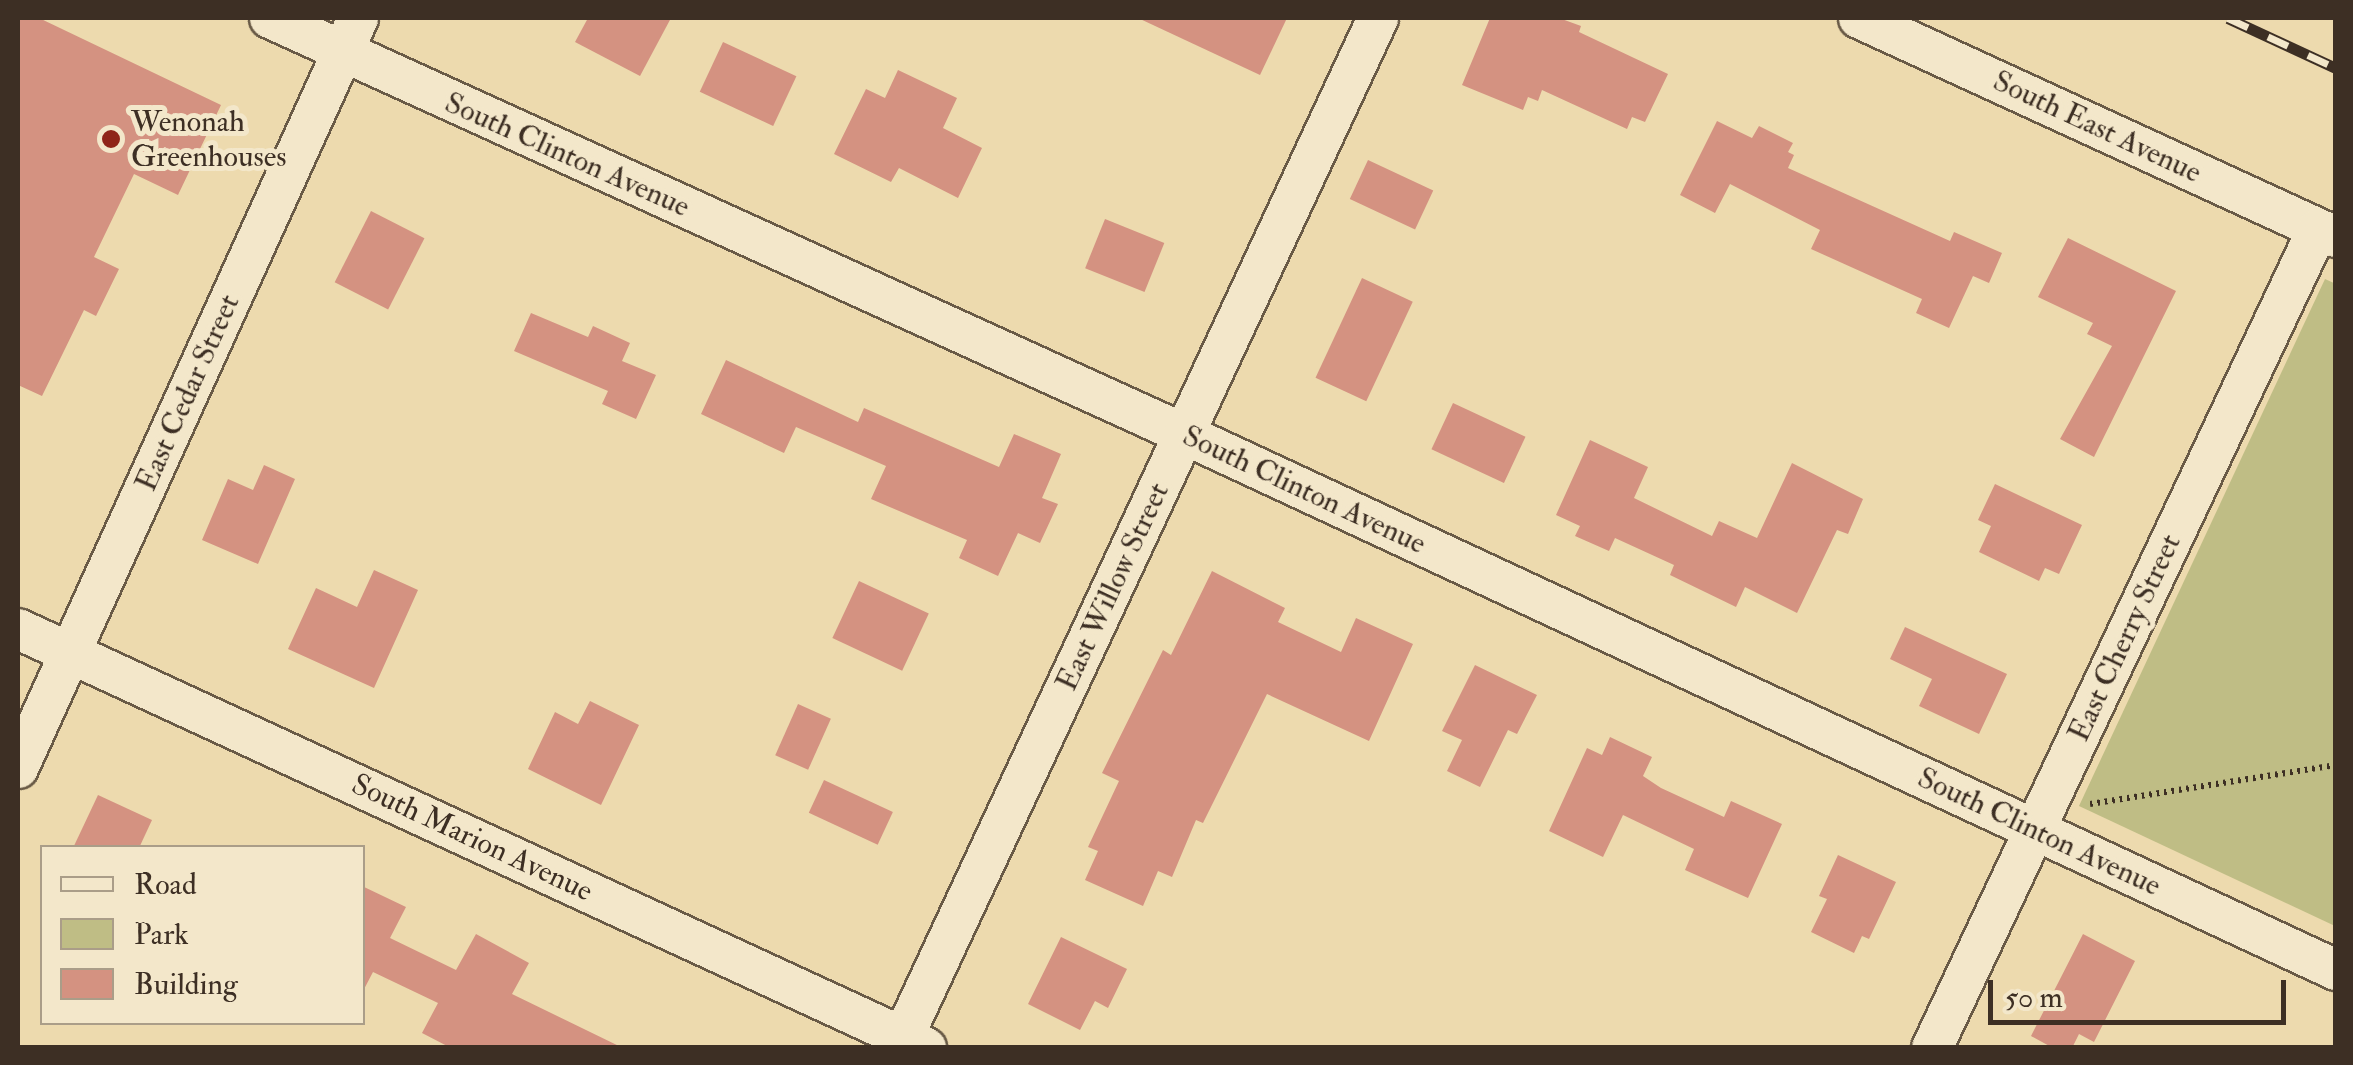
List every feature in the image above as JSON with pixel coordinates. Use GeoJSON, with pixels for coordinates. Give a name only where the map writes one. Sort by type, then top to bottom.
{"type":"FeatureCollection","features":[{"type":"Feature","properties":{"kind":"street","name":"South Clinton Avenue"},"geometry":{"type":"LineString","coordinates":[[270,18],[350,35],[1184,434],[2336,970]]}},
{"type":"Feature","properties":{"kind":"street","name":"East Willow Street"},"geometry":{"type":"LineString","coordinates":[[909,1044],[1184,434],[1378,18]]}},
{"type":"Feature","properties":{"kind":"street","name":"South East Avenue"},"geometry":{"type":"LineString","coordinates":[[1859,18],[2327,233]]}},
{"type":"Feature","properties":{"kind":"street","name":"East Cedar Street"},"geometry":{"type":"LineString","coordinates":[[18,768],[350,35]]}},
{"type":"Feature","properties":{"kind":"street","name":"East Cherry Street"},"geometry":{"type":"LineString","coordinates":[[1932,1048],[2327,233]]}},
{"type":"Feature","properties":{"kind":"street","name":"South Marion Avenue"},"geometry":{"type":"LineString","coordinates":[[18,629],[909,1044]]}},
{"type":"Feature","properties":{"kind":"path"},"geometry":{"type":"LineString","coordinates":[[2079,806],[2336,765]]}},
{"type":"Feature","properties":{"kind":"green space"},"geometry":{"type":"Polygon","coordinates":[[[2325,279],[2336,284],[2335,926],[2079,806],[2325,279]]]}},
{"type":"Feature","properties":{"kind":"building","name":"Wenonah Greenhouses"},"geometry":{"type":"Polygon","coordinates":[[[18,18],[39,18],[221,105],[178,195],[134,174],[94,257],[119,269],[96,316],[84,310],[42,396],[18,385],[18,18]]]}},
{"type":"Feature","properties":{"kind":"building"},"geometry":{"type":"Polygon","coordinates":[[[588,18],[671,18],[640,76],[575,42],[588,18]]]}},
{"type":"Feature","properties":{"kind":"building"},"geometry":{"type":"Polygon","coordinates":[[[1138,18],[1287,18],[1260,75],[1138,18]]]}},
{"type":"Feature","properties":{"kind":"building"},"geometry":{"type":"Polygon","coordinates":[[[1490,18],[1559,18],[1581,26],[1579,32],[1668,74],[1645,122],[1632,117],[1627,129],[1542,90],[1538,101],[1528,97],[1523,110],[1462,85],[1490,18]]]}},
{"type":"Feature","properties":{"kind":"building"},"geometry":{"type":"Polygon","coordinates":[[[723,42],[796,76],[773,126],[700,92],[723,42]]]}},
{"type":"Feature","properties":{"kind":"building"},"geometry":{"type":"Polygon","coordinates":[[[898,70],[957,98],[943,128],[982,148],[958,198],[899,168],[891,182],[834,154],[866,89],[885,98],[898,70]]]}},
{"type":"Feature","properties":{"kind":"building"},"geometry":{"type":"Polygon","coordinates":[[[1717,121],[1752,138],[1759,126],[1793,143],[1788,152],[1794,155],[1788,168],[1950,241],[1954,232],[2002,253],[1989,283],[1973,276],[1949,328],[1916,313],[1922,299],[1811,249],[1820,230],[1730,184],[1715,213],[1680,195],[1717,121]]]}},
{"type":"Feature","properties":{"kind":"building"},"geometry":{"type":"Polygon","coordinates":[[[1368,160],[1433,190],[1415,229],[1350,199],[1368,160]]]}},
{"type":"Feature","properties":{"kind":"building"},"geometry":{"type":"Polygon","coordinates":[[[371,211],[424,238],[388,310],[335,282],[371,211]]]}},
{"type":"Feature","properties":{"kind":"building"},"geometry":{"type":"Polygon","coordinates":[[[1105,219],[1164,243],[1144,292],[1085,268],[1105,219]]]}},
{"type":"Feature","properties":{"kind":"building"},"geometry":{"type":"Polygon","coordinates":[[[2068,238],[2176,291],[2094,457],[2060,439],[2112,346],[2087,334],[2093,323],[2038,297],[2068,238]]]}},
{"type":"Feature","properties":{"kind":"building"},"geometry":{"type":"Polygon","coordinates":[[[1362,278],[1413,302],[1366,401],[1316,378],[1362,278]]]}},
{"type":"Feature","properties":{"kind":"building"},"geometry":{"type":"Polygon","coordinates":[[[531,313],[588,337],[593,326],[630,343],[622,361],[656,375],[636,419],[602,404],[608,391],[514,351],[531,313]]]}},
{"type":"Feature","properties":{"kind":"building"},"geometry":{"type":"Polygon","coordinates":[[[726,360],[858,422],[864,408],[999,467],[1014,434],[1061,454],[1042,498],[1058,504],[1040,543],[1018,533],[998,576],[959,558],[967,540],[871,499],[886,466],[796,427],[784,453],[701,414],[726,360]]]}},
{"type":"Feature","properties":{"kind":"building"},"geometry":{"type":"Polygon","coordinates":[[[1453,403],[1526,437],[1504,483],[1431,449],[1453,403]]]}},
{"type":"Feature","properties":{"kind":"building"},"geometry":{"type":"Polygon","coordinates":[[[1590,440],[1648,467],[1634,498],[1712,536],[1719,521],[1757,538],[1792,463],[1863,499],[1848,534],[1837,530],[1797,613],[1745,587],[1736,607],[1670,575],[1674,565],[1615,538],[1609,551],[1575,536],[1580,526],[1556,515],[1590,440]]]}},
{"type":"Feature","properties":{"kind":"building"},"geometry":{"type":"Polygon","coordinates":[[[264,465],[295,479],[258,564],[202,540],[228,479],[253,490],[264,465]]]}},
{"type":"Feature","properties":{"kind":"building"},"geometry":{"type":"Polygon","coordinates":[[[1995,484],[2082,525],[2059,574],[2045,568],[2039,581],[1979,552],[1991,526],[1978,520],[1995,484]]]}},
{"type":"Feature","properties":{"kind":"building"},"geometry":{"type":"Polygon","coordinates":[[[374,570],[418,590],[374,688],[288,649],[316,588],[357,607],[374,570]]]}},
{"type":"Feature","properties":{"kind":"building"},"geometry":{"type":"Polygon","coordinates":[[[1212,571],[1285,608],[1278,622],[1341,652],[1356,618],[1413,644],[1369,741],[1267,694],[1203,823],[1196,820],[1172,877],[1158,871],[1143,906],[1085,880],[1098,851],[1088,847],[1119,781],[1102,773],[1163,650],[1171,655],[1212,571]]]}},
{"type":"Feature","properties":{"kind":"building"},"geometry":{"type":"Polygon","coordinates":[[[859,581],[929,614],[902,671],[832,638],[859,581]]]}},
{"type":"Feature","properties":{"kind":"building"},"geometry":{"type":"Polygon","coordinates":[[[1905,627],[2007,674],[1979,734],[1919,706],[1932,679],[1890,659],[1905,627]]]}},
{"type":"Feature","properties":{"kind":"building"},"geometry":{"type":"Polygon","coordinates":[[[1475,665],[1537,695],[1517,734],[1508,730],[1480,787],[1447,771],[1462,740],[1442,731],[1475,665]]]}},
{"type":"Feature","properties":{"kind":"building"},"geometry":{"type":"Polygon","coordinates":[[[590,701],[639,725],[601,805],[528,769],[555,712],[578,724],[590,701]]]}},
{"type":"Feature","properties":{"kind":"building"},"geometry":{"type":"Polygon","coordinates":[[[798,704],[831,719],[808,770],[775,755],[798,704]]]}},
{"type":"Feature","properties":{"kind":"building"},"geometry":{"type":"Polygon","coordinates":[[[1610,737],[1652,757],[1643,776],[1661,788],[1724,817],[1731,801],[1782,824],[1748,898],[1685,870],[1694,849],[1623,815],[1603,857],[1549,831],[1587,748],[1602,755],[1610,737]]]}},
{"type":"Feature","properties":{"kind":"building"},"geometry":{"type":"Polygon","coordinates":[[[824,780],[893,812],[878,845],[809,813],[824,780]]]}},
{"type":"Feature","properties":{"kind":"building"},"geometry":{"type":"Polygon","coordinates":[[[98,795],[152,820],[140,845],[74,845],[98,795]]]}},
{"type":"Feature","properties":{"kind":"building"},"geometry":{"type":"Polygon","coordinates":[[[1838,855],[1896,882],[1869,939],[1862,936],[1854,953],[1811,932],[1827,899],[1819,896],[1838,855]]]}},
{"type":"Feature","properties":{"kind":"building"},"geometry":{"type":"Polygon","coordinates":[[[365,887],[406,907],[390,938],[456,970],[476,934],[529,963],[512,994],[623,1048],[451,1048],[422,1033],[438,1003],[373,972],[365,987],[365,887]]]}},
{"type":"Feature","properties":{"kind":"building"},"geometry":{"type":"Polygon","coordinates":[[[2083,934],[2135,961],[2094,1042],[2079,1034],[2072,1048],[2053,1048],[2031,1036],[2083,934]]]}},
{"type":"Feature","properties":{"kind":"building"},"geometry":{"type":"Polygon","coordinates":[[[1061,937],[1127,969],[1108,1008],[1095,1001],[1080,1030],[1028,1004],[1061,937]]]}},
{"type":"Feature","properties":{"kind":"railway"},"geometry":{"type":"LineString","coordinates":[[2228,18],[2336,68]]}},
{"type":"Feature","properties":{"kind":"place","name":"Wenonah Greenhouses"},"geometry":{"type":"Point","coordinates":[111,139]}}]}
